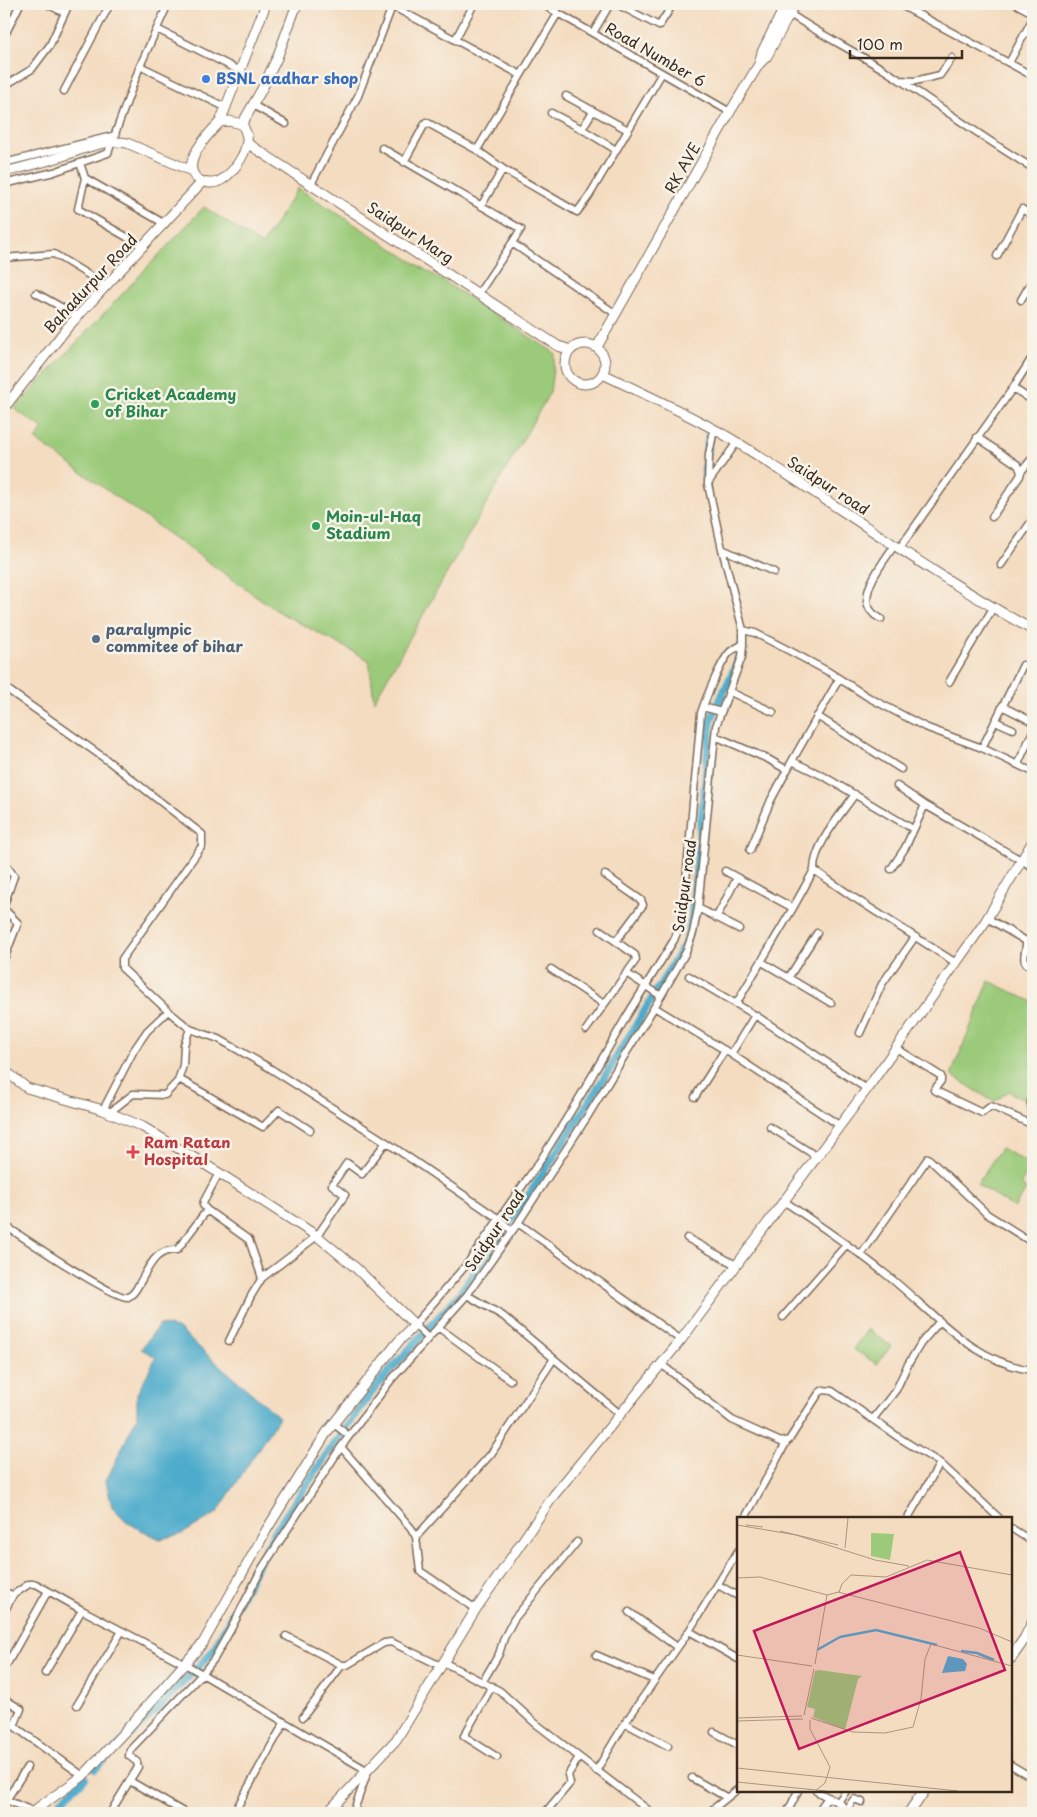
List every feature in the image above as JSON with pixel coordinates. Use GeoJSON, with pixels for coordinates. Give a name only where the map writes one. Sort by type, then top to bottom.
{"type":"FeatureCollection","features":[{"type":"Feature","properties":{"kind":"main road"},"geometry":{"type":"LineString","coordinates":[[242,124],[246,131],[247,143],[244,153],[226,176],[217,182],[202,182],[195,178],[192,171],[194,154],[206,136],[220,122],[266,4]]}},
{"type":"Feature","properties":{"kind":"main road"},"geometry":{"type":"LineString","coordinates":[[242,124],[276,58],[297,4]]}},
{"type":"Feature","properties":{"kind":"main road","name":"RK AVE"},"geometry":{"type":"LineString","coordinates":[[597,347],[730,112],[759,64],[767,56],[786,9],[795,4]]}},
{"type":"Feature","properties":{"kind":"main road"},"geometry":{"type":"LineString","coordinates":[[220,122],[242,124]]}},
{"type":"Feature","properties":{"kind":"main road"},"geometry":{"type":"LineString","coordinates":[[4,172],[52,160],[112,140],[128,143],[192,171]]}},
{"type":"Feature","properties":{"kind":"main road","name":"Saidpur Marg"},"geometry":{"type":"LineString","coordinates":[[247,143],[558,346]]}},
{"type":"Feature","properties":{"kind":"main road"},"geometry":{"type":"LineString","coordinates":[[174,163],[194,154]]}},
{"type":"Feature","properties":{"kind":"main road","name":"Bahadurpur Road"},"geometry":{"type":"LineString","coordinates":[[4,408],[27,376],[77,316],[144,247],[202,182]]}},
{"type":"Feature","properties":{"kind":"main road"},"geometry":{"type":"LineString","coordinates":[[558,346],[566,360],[567,373],[574,382],[585,385],[596,382],[603,374],[606,364],[604,354],[597,347],[590,344],[582,344],[570,350],[566,360]]}},
{"type":"Feature","properties":{"kind":"main road"},"geometry":{"type":"LineString","coordinates":[[558,346],[570,350]]}},
{"type":"Feature","properties":{"kind":"main road","name":"Saidpur road"},"geometry":{"type":"LineString","coordinates":[[603,374],[736,442],[896,548],[993,608],[1033,630]]}},
{"type":"Feature","properties":{"kind":"main road"},"geometry":{"type":"LineString","coordinates":[[327,1813],[396,1740],[476,1609],[554,1495],[680,1340],[784,1201],[956,963],[987,918],[1033,841]]}},
{"type":"Feature","properties":{"kind":"main road"},"geometry":{"type":"LineString","coordinates":[[4,1070],[27,1088],[106,1111],[161,1137],[219,1173],[317,1236],[356,1268],[416,1326],[398,1342],[335,1425],[267,1529],[188,1666],[83,1776],[35,1813]]}},
{"type":"Feature","properties":{"kind":"main road"},"geometry":{"type":"LineString","coordinates":[[1012,1657],[1029,1640],[1033,1622]]}},
{"type":"Feature","properties":{"kind":"main road"},"geometry":{"type":"LineString","coordinates":[[910,1813],[923,1792]]}},
{"type":"Feature","properties":{"kind":"street"},"geometry":{"type":"LineString","coordinates":[[4,37],[20,4]]}},
{"type":"Feature","properties":{"kind":"street"},"geometry":{"type":"LineString","coordinates":[[47,4],[65,12]]}},
{"type":"Feature","properties":{"kind":"street"},"geometry":{"type":"LineString","coordinates":[[4,86],[32,69],[50,45],[69,4]]}},
{"type":"Feature","properties":{"kind":"street"},"geometry":{"type":"LineString","coordinates":[[64,91],[110,4]]}},
{"type":"Feature","properties":{"kind":"street"},"geometry":{"type":"LineString","coordinates":[[4,184],[80,163],[108,153],[140,66],[168,4]]}},
{"type":"Feature","properties":{"kind":"street"},"geometry":{"type":"LineString","coordinates":[[455,40],[474,4]]}},
{"type":"Feature","properties":{"kind":"street","name":"Road Number 6"},"geometry":{"type":"LineString","coordinates":[[542,4],[730,112]]}},
{"type":"Feature","properties":{"kind":"street"},"geometry":{"type":"LineString","coordinates":[[593,33],[610,4]]}},
{"type":"Feature","properties":{"kind":"street"},"geometry":{"type":"LineString","coordinates":[[618,4],[659,26],[673,4]]}},
{"type":"Feature","properties":{"kind":"street"},"geometry":{"type":"LineString","coordinates":[[899,4],[1033,76]]}},
{"type":"Feature","properties":{"kind":"street"},"geometry":{"type":"LineString","coordinates":[[1016,4],[1033,13]]}},
{"type":"Feature","properties":{"kind":"street"},"geometry":{"type":"LineString","coordinates":[[311,184],[358,96],[393,5],[521,75]]}},
{"type":"Feature","properties":{"kind":"street"},"geometry":{"type":"LineString","coordinates":[[786,9],[1033,168]]}},
{"type":"Feature","properties":{"kind":"street"},"geometry":{"type":"LineString","coordinates":[[477,150],[558,13]]}},
{"type":"Feature","properties":{"kind":"street"},"geometry":{"type":"LineString","coordinates":[[1009,63],[1033,18]]}},
{"type":"Feature","properties":{"kind":"street"},"geometry":{"type":"LineString","coordinates":[[157,29],[240,71]]}},
{"type":"Feature","properties":{"kind":"street"},"geometry":{"type":"LineString","coordinates":[[898,80],[915,80],[940,75],[952,58]]}},
{"type":"Feature","properties":{"kind":"street"},"geometry":{"type":"LineString","coordinates":[[140,66],[225,107]]}},
{"type":"Feature","properties":{"kind":"street"},"geometry":{"type":"LineString","coordinates":[[404,162],[426,122],[477,150],[503,169],[577,212],[662,73]]}},
{"type":"Feature","properties":{"kind":"street"},"geometry":{"type":"LineString","coordinates":[[4,80],[12,81]]}},
{"type":"Feature","properties":{"kind":"street"},"geometry":{"type":"LineString","coordinates":[[566,96],[628,130]]}},
{"type":"Feature","properties":{"kind":"street"},"geometry":{"type":"LineString","coordinates":[[253,105],[286,124]]}},
{"type":"Feature","properties":{"kind":"street"},"geometry":{"type":"LineString","coordinates":[[582,129],[593,111]]}},
{"type":"Feature","properties":{"kind":"street"},"geometry":{"type":"LineString","coordinates":[[551,112],[616,150]]}},
{"type":"Feature","properties":{"kind":"street"},"geometry":{"type":"LineString","coordinates":[[4,162],[112,140]]}},
{"type":"Feature","properties":{"kind":"street"},"geometry":{"type":"LineString","coordinates":[[382,148],[521,229],[479,294]]}},
{"type":"Feature","properties":{"kind":"street"},"geometry":{"type":"LineString","coordinates":[[80,163],[84,178],[78,209],[144,247]]}},
{"type":"Feature","properties":{"kind":"street"},"geometry":{"type":"LineString","coordinates":[[481,206],[503,169]]}},
{"type":"Feature","properties":{"kind":"street"},"geometry":{"type":"LineString","coordinates":[[84,178],[165,224]]}},
{"type":"Feature","properties":{"kind":"street"},"geometry":{"type":"LineString","coordinates":[[996,256],[1022,209],[1033,216]]}},
{"type":"Feature","properties":{"kind":"street"},"geometry":{"type":"LineString","coordinates":[[512,243],[616,314]]}},
{"type":"Feature","properties":{"kind":"street"},"geometry":{"type":"LineString","coordinates":[[4,258],[54,254],[105,286]]}},
{"type":"Feature","properties":{"kind":"street"},"geometry":{"type":"LineString","coordinates":[[1021,300],[1033,279]]}},
{"type":"Feature","properties":{"kind":"street"},"geometry":{"type":"LineString","coordinates":[[36,293],[77,316]]}},
{"type":"Feature","properties":{"kind":"street"},"geometry":{"type":"LineString","coordinates":[[881,619],[871,611],[868,605],[867,591],[896,548],[1013,388],[1033,356]]}},
{"type":"Feature","properties":{"kind":"street"},"geometry":{"type":"LineString","coordinates":[[1013,388],[1033,401]]}},
{"type":"Feature","properties":{"kind":"street","name":"Saidpur road"},"geometry":{"type":"LineString","coordinates":[[130,1781],[138,1764],[129,1756],[130,1750],[214,1659],[265,1564],[341,1447],[347,1434],[426,1336],[438,1327],[467,1295],[511,1229],[518,1223],[589,1114],[686,952],[698,908],[719,712],[742,656],[743,644],[743,630],[722,549],[708,484],[714,430]]}},
{"type":"Feature","properties":{"kind":"street"},"geometry":{"type":"LineString","coordinates":[[977,437],[1018,465],[1021,472]]}},
{"type":"Feature","properties":{"kind":"street"},"geometry":{"type":"LineString","coordinates":[[708,484],[736,442]]}},
{"type":"Feature","properties":{"kind":"street"},"geometry":{"type":"LineString","coordinates":[[992,517],[1033,457]]}},
{"type":"Feature","properties":{"kind":"street"},"geometry":{"type":"LineString","coordinates":[[1001,565],[1033,519]]}},
{"type":"Feature","properties":{"kind":"street"},"geometry":{"type":"LineString","coordinates":[[722,549],[774,572]]}},
{"type":"Feature","properties":{"kind":"street"},"geometry":{"type":"LineString","coordinates":[[949,682],[993,608]]}},
{"type":"Feature","properties":{"kind":"street"},"geometry":{"type":"LineString","coordinates":[[743,630],[755,633],[925,727],[982,748],[1033,772]]}},
{"type":"Feature","properties":{"kind":"street"},"geometry":{"type":"LineString","coordinates":[[426,1336],[416,1326],[467,1264],[540,1161],[647,988],[682,923],[705,708],[726,657],[731,651],[743,644]]}},
{"type":"Feature","properties":{"kind":"street"},"geometry":{"type":"LineString","coordinates":[[982,748],[1023,665]]}},
{"type":"Feature","properties":{"kind":"street"},"geometry":{"type":"LineString","coordinates":[[750,850],[786,770],[839,679]]}},
{"type":"Feature","properties":{"kind":"street"},"geometry":{"type":"LineString","coordinates":[[4,687],[107,760],[202,834],[202,846],[122,959],[122,968],[190,1029],[219,1039],[268,1067],[386,1142],[511,1229]]}},
{"type":"Feature","properties":{"kind":"street"},"geometry":{"type":"LineString","coordinates":[[728,691],[774,712]]}},
{"type":"Feature","properties":{"kind":"street"},"geometry":{"type":"LineString","coordinates":[[1002,706],[1033,722]]}},
{"type":"Feature","properties":{"kind":"street"},"geometry":{"type":"LineString","coordinates":[[705,708],[719,712]]}},
{"type":"Feature","properties":{"kind":"street"},"geometry":{"type":"LineString","coordinates":[[817,716],[901,769]]}},
{"type":"Feature","properties":{"kind":"street"},"geometry":{"type":"LineString","coordinates":[[995,721],[1013,729]]}},
{"type":"Feature","properties":{"kind":"street"},"geometry":{"type":"LineString","coordinates":[[1018,764],[1033,731]]}},
{"type":"Feature","properties":{"kind":"street"},"geometry":{"type":"LineString","coordinates":[[715,736],[768,759],[786,770]]}},
{"type":"Feature","properties":{"kind":"street"},"geometry":{"type":"LineString","coordinates":[[792,761],[825,777],[913,829]]}},
{"type":"Feature","properties":{"kind":"street"},"geometry":{"type":"LineString","coordinates":[[897,786],[925,805],[1033,867]]}},
{"type":"Feature","properties":{"kind":"street"},"geometry":{"type":"LineString","coordinates":[[736,1004],[814,870],[814,861],[822,843],[855,794]]}},
{"type":"Feature","properties":{"kind":"street"},"geometry":{"type":"LineString","coordinates":[[891,869],[905,848],[925,805]]}},
{"type":"Feature","properties":{"kind":"street"},"geometry":{"type":"LineString","coordinates":[[4,862],[14,876],[4,905]]}},
{"type":"Feature","properties":{"kind":"street"},"geometry":{"type":"LineString","coordinates":[[814,870],[956,963]]}},
{"type":"Feature","properties":{"kind":"street"},"geometry":{"type":"LineString","coordinates":[[724,871],[792,908]]}},
{"type":"Feature","properties":{"kind":"street"},"geometry":{"type":"LineString","coordinates":[[605,875],[641,900],[644,905],[616,941]]}},
{"type":"Feature","properties":{"kind":"street"},"geometry":{"type":"LineString","coordinates":[[716,918],[737,878]]}},
{"type":"Feature","properties":{"kind":"street"},"geometry":{"type":"LineString","coordinates":[[698,908],[739,929]]}},
{"type":"Feature","properties":{"kind":"street"},"geometry":{"type":"LineString","coordinates":[[4,909],[18,923],[4,959]]}},
{"type":"Feature","properties":{"kind":"street"},"geometry":{"type":"LineString","coordinates":[[987,918],[1026,941],[1024,961],[1033,968]]}},
{"type":"Feature","properties":{"kind":"street"},"geometry":{"type":"LineString","coordinates":[[682,923],[693,927]]}},
{"type":"Feature","properties":{"kind":"street"},"geometry":{"type":"LineString","coordinates":[[586,1030],[636,957],[600,930]]}},
{"type":"Feature","properties":{"kind":"street"},"geometry":{"type":"LineString","coordinates":[[789,977],[817,933]]}},
{"type":"Feature","properties":{"kind":"street"},"geometry":{"type":"LineString","coordinates":[[1026,949],[1033,933]]}},
{"type":"Feature","properties":{"kind":"street"},"geometry":{"type":"LineString","coordinates":[[860,1033],[882,984],[915,937]]}},
{"type":"Feature","properties":{"kind":"street"},"geometry":{"type":"LineString","coordinates":[[762,962],[830,1002]]}},
{"type":"Feature","properties":{"kind":"street"},"geometry":{"type":"LineString","coordinates":[[551,969],[604,1004]]}},
{"type":"Feature","properties":{"kind":"street"},"geometry":{"type":"LineString","coordinates":[[626,973],[659,995]]}},
{"type":"Feature","properties":{"kind":"street"},"geometry":{"type":"LineString","coordinates":[[689,976],[755,1015],[866,1089]]}},
{"type":"Feature","properties":{"kind":"street"},"geometry":{"type":"LineString","coordinates":[[654,1007],[728,1052],[839,1125]]}},
{"type":"Feature","properties":{"kind":"street"},"geometry":{"type":"LineString","coordinates":[[106,1111],[134,1050],[147,1031],[168,1011]]}},
{"type":"Feature","properties":{"kind":"street"},"geometry":{"type":"LineString","coordinates":[[695,1096],[755,1015]]}},
{"type":"Feature","properties":{"kind":"street"},"geometry":{"type":"LineString","coordinates":[[106,1111],[133,1094],[165,1095],[179,1079],[183,1065],[184,1045],[190,1029]]}},
{"type":"Feature","properties":{"kind":"street"},"geometry":{"type":"LineString","coordinates":[[896,1048],[941,1076],[941,1081],[934,1090],[940,1094],[975,1111],[982,1113],[991,1106],[1033,1125]]}},
{"type":"Feature","properties":{"kind":"street"},"geometry":{"type":"LineString","coordinates":[[179,1079],[263,1127],[279,1110],[310,1130]]}},
{"type":"Feature","properties":{"kind":"street"},"geometry":{"type":"LineString","coordinates":[[1033,1082],[1031,1096],[1033,1118]]}},
{"type":"Feature","properties":{"kind":"street"},"geometry":{"type":"LineString","coordinates":[[770,1127],[816,1156]]}},
{"type":"Feature","properties":{"kind":"street"},"geometry":{"type":"LineString","coordinates":[[229,1341],[262,1278],[317,1236],[345,1195],[332,1185],[348,1163],[362,1174],[386,1142]]}},
{"type":"Feature","properties":{"kind":"street"},"geometry":{"type":"LineString","coordinates":[[861,1255],[928,1158],[987,1214],[1033,1243]]}},
{"type":"Feature","properties":{"kind":"street"},"geometry":{"type":"LineString","coordinates":[[219,1173],[203,1205],[207,1210],[249,1240],[262,1278]]}},
{"type":"Feature","properties":{"kind":"street"},"geometry":{"type":"LineString","coordinates":[[784,1201],[847,1244],[894,1280],[940,1321],[973,1347],[999,1361],[1018,1368],[1033,1370]]}},
{"type":"Feature","properties":{"kind":"street"},"geometry":{"type":"LineString","coordinates":[[4,1228],[9,1228],[63,1264],[74,1268],[119,1296],[128,1297],[135,1292],[158,1254],[168,1249],[177,1250],[207,1210]]}},
{"type":"Feature","properties":{"kind":"street"},"geometry":{"type":"LineString","coordinates":[[518,1223],[680,1340]]}},
{"type":"Feature","properties":{"kind":"street"},"geometry":{"type":"LineString","coordinates":[[688,1238],[736,1265]]}},
{"type":"Feature","properties":{"kind":"street"},"geometry":{"type":"LineString","coordinates":[[783,1317],[847,1244]]}},
{"type":"Feature","properties":{"kind":"street"},"geometry":{"type":"LineString","coordinates":[[467,1295],[503,1316],[553,1360],[620,1414]]}},
{"type":"Feature","properties":{"kind":"street"},"geometry":{"type":"LineString","coordinates":[[873,1419],[896,1390],[921,1343],[940,1321]]}},
{"type":"Feature","properties":{"kind":"street"},"geometry":{"type":"LineString","coordinates":[[438,1327],[510,1380]]}},
{"type":"Feature","properties":{"kind":"street"},"geometry":{"type":"LineString","coordinates":[[416,1537],[491,1454],[553,1360]]}},
{"type":"Feature","properties":{"kind":"street"},"geometry":{"type":"LineString","coordinates":[[661,1364],[732,1420],[781,1442],[787,1441]]}},
{"type":"Feature","properties":{"kind":"street"},"geometry":{"type":"LineString","coordinates":[[746,1517],[787,1441],[816,1397],[823,1390],[832,1391],[898,1437],[940,1463],[998,1517]]}},
{"type":"Feature","properties":{"kind":"street"},"geometry":{"type":"LineString","coordinates":[[335,1425],[347,1434]]}},
{"type":"Feature","properties":{"kind":"street"},"geometry":{"type":"LineString","coordinates":[[341,1447],[411,1528],[416,1537],[420,1571],[476,1609]]}},
{"type":"Feature","properties":{"kind":"street"},"geometry":{"type":"LineString","coordinates":[[909,1517],[940,1463]]}},
{"type":"Feature","properties":{"kind":"street"},"geometry":{"type":"LineString","coordinates":[[1012,1529],[1033,1542]]}},
{"type":"Feature","properties":{"kind":"street"},"geometry":{"type":"LineString","coordinates":[[482,1681],[499,1654],[504,1638],[514,1619],[577,1542]]}},
{"type":"Feature","properties":{"kind":"street"},"geometry":{"type":"LineString","coordinates":[[596,1771],[625,1723],[689,1631],[737,1553]]}},
{"type":"Feature","properties":{"kind":"street"},"geometry":{"type":"LineString","coordinates":[[4,1612],[14,1595],[29,1584],[36,1584],[201,1673],[368,1771],[353,1813]]}},
{"type":"Feature","properties":{"kind":"street"},"geometry":{"type":"LineString","coordinates":[[718,1585],[737,1595]]}},
{"type":"Feature","properties":{"kind":"street"},"geometry":{"type":"LineString","coordinates":[[7,1664],[48,1591]]}},
{"type":"Feature","properties":{"kind":"street"},"geometry":{"type":"LineString","coordinates":[[4,1592],[14,1595]]}},
{"type":"Feature","properties":{"kind":"street"},"geometry":{"type":"LineString","coordinates":[[45,1673],[82,1610]]}},
{"type":"Feature","properties":{"kind":"street"},"geometry":{"type":"LineString","coordinates":[[629,1612],[677,1647]]}},
{"type":"Feature","properties":{"kind":"street"},"geometry":{"type":"LineString","coordinates":[[77,1705],[122,1631]]}},
{"type":"Feature","properties":{"kind":"street"},"geometry":{"type":"LineString","coordinates":[[689,1631],[737,1658]]}},
{"type":"Feature","properties":{"kind":"street"},"geometry":{"type":"LineString","coordinates":[[286,1636],[342,1665],[347,1665],[384,1643],[391,1642],[482,1681],[500,1691],[535,1723],[652,1813]]}},
{"type":"Feature","properties":{"kind":"street"},"geometry":{"type":"LineString","coordinates":[[596,1655],[654,1680]]}},
{"type":"Feature","properties":{"kind":"street"},"geometry":{"type":"LineString","coordinates":[[303,1717],[342,1665]]}},
{"type":"Feature","properties":{"kind":"street"},"geometry":{"type":"LineString","coordinates":[[492,1686],[464,1736],[497,1757]]}},
{"type":"Feature","properties":{"kind":"street"},"geometry":{"type":"LineString","coordinates":[[4,1699],[21,1709],[14,1726],[83,1776]]}},
{"type":"Feature","properties":{"kind":"street"},"geometry":{"type":"LineString","coordinates":[[234,1813],[284,1722]]}},
{"type":"Feature","properties":{"kind":"street"},"geometry":{"type":"LineString","coordinates":[[625,1723],[668,1746]]}},
{"type":"Feature","properties":{"kind":"street"},"geometry":{"type":"LineString","coordinates":[[714,1732],[737,1744]]}},
{"type":"Feature","properties":{"kind":"street"},"geometry":{"type":"LineString","coordinates":[[545,1813],[570,1783],[568,1775],[579,1757]]}},
{"type":"Feature","properties":{"kind":"street"},"geometry":{"type":"LineString","coordinates":[[1012,1766],[1033,1778]]}},
{"type":"Feature","properties":{"kind":"street"},"geometry":{"type":"LineString","coordinates":[[26,1767],[4,1801],[35,1813]]}},
{"type":"Feature","properties":{"kind":"street"},"geometry":{"type":"LineString","coordinates":[[692,1778],[726,1797]]}},
{"type":"Feature","properties":{"kind":"street"},"geometry":{"type":"LineString","coordinates":[[110,1813],[130,1781],[185,1813]]}},
{"type":"Feature","properties":{"kind":"street"},"geometry":{"type":"LineString","coordinates":[[708,1813],[726,1797],[737,1791]]}},
{"type":"Feature","properties":{"kind":"street"},"geometry":{"type":"LineString","coordinates":[[787,1813],[798,1792]]}},
{"type":"Feature","properties":{"kind":"street"},"geometry":{"type":"LineString","coordinates":[[818,1792],[838,1802],[844,1808],[844,1813]]}},
{"type":"Feature","properties":{"kind":"street"},"geometry":{"type":"LineString","coordinates":[[838,1802],[845,1792]]}},
{"type":"Feature","properties":{"kind":"street"},"geometry":{"type":"LineString","coordinates":[[817,1813],[828,1797]]}},
{"type":"Feature","properties":{"kind":"street"},"geometry":{"type":"LineString","coordinates":[[844,1813],[854,1799],[862,1802]]}},
{"type":"Feature","properties":{"kind":"green space","name":"Moin-ul-Haq Stadium"},"geometry":{"type":"Polygon","coordinates":[[[298,188],[555,353],[550,392],[374,701],[369,660],[279,612],[36,440],[43,428],[14,409],[204,207],[262,245],[298,188]]]}},
{"type":"Feature","properties":{"kind":"green space"},"geometry":{"type":"Polygon","coordinates":[[[989,981],[1033,1002],[1033,1084],[1025,1101],[1009,1091],[994,1102],[951,1075],[989,981]]]}},
{"type":"Feature","properties":{"kind":"green space"},"geometry":{"type":"Polygon","coordinates":[[[1001,1148],[1033,1166],[1021,1183],[1026,1190],[1014,1208],[977,1184],[1001,1148]]]}},
{"type":"Feature","properties":{"kind":"green space"},"geometry":{"type":"Polygon","coordinates":[[[868,1329],[891,1346],[877,1364],[853,1349],[868,1329]]]}},
{"type":"Feature","properties":{"kind":"water"},"geometry":{"type":"Polygon","coordinates":[[[159,1325],[177,1328],[279,1417],[217,1513],[182,1534],[160,1539],[126,1521],[112,1507],[106,1481],[137,1417],[137,1394],[156,1357],[141,1349],[159,1325]]]}},
{"type":"Feature","properties":{"kind":"waterway"},"geometry":{"type":"LineString","coordinates":[[707,490],[705,468],[710,430]]}},
{"type":"Feature","properties":{"kind":"waterway"},"geometry":{"type":"LineString","coordinates":[[95,1769],[213,1651],[274,1533],[377,1385],[458,1296],[529,1195],[603,1080],[686,942],[692,917],[711,720],[738,661],[740,648]]}},
{"type":"Feature","properties":{"kind":"waterway"},"geometry":{"type":"LineString","coordinates":[[49,1813],[85,1778]]}},
{"type":"Feature","properties":{"kind":"place","name":"BSNL aadhar shop"},"geometry":{"type":"Point","coordinates":[206,79]}},
{"type":"Feature","properties":{"kind":"place","name":"Cricket Academy of Bihar"},"geometry":{"type":"Point","coordinates":[95,404]}},
{"type":"Feature","properties":{"kind":"place","name":"Moin-ul-Haq Stadium"},"geometry":{"type":"Point","coordinates":[316,526]}},
{"type":"Feature","properties":{"kind":"place","name":"paralympic commitee of bihar"},"geometry":{"type":"Point","coordinates":[96,639]}},
{"type":"Feature","properties":{"kind":"place","name":"Ram Ratan Hospital"},"geometry":{"type":"Point","coordinates":[133,1152]}}]}
